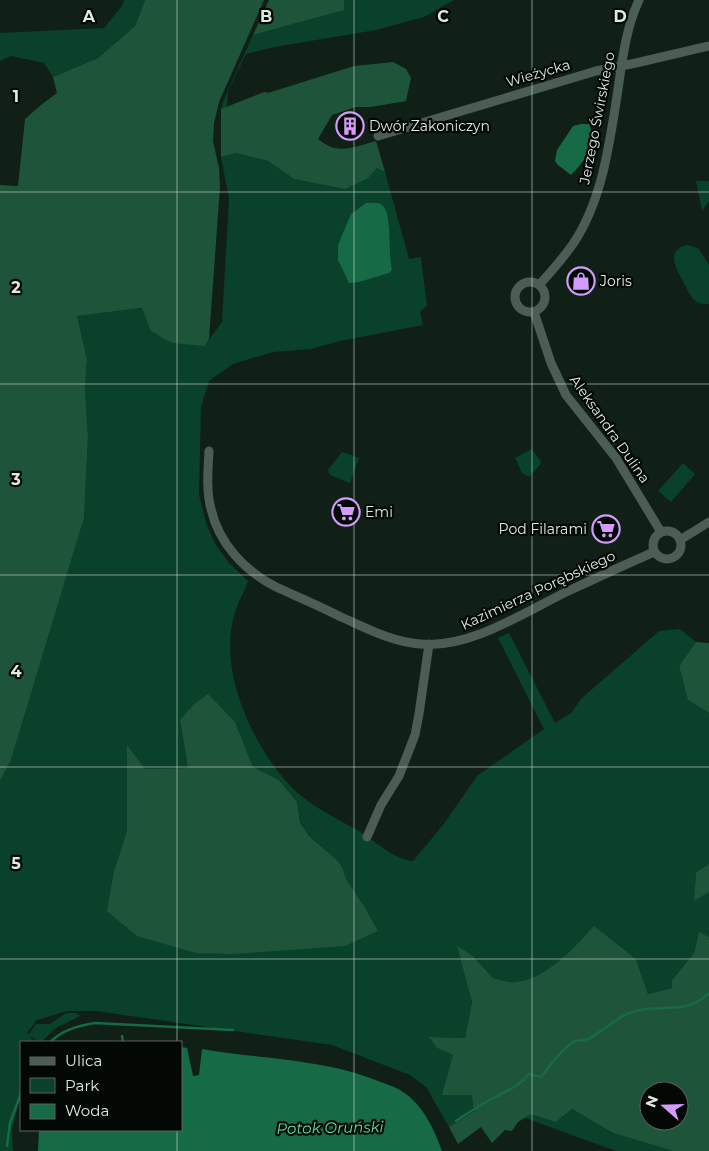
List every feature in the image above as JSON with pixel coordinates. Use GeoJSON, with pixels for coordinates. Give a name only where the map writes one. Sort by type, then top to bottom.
{"type":"FeatureCollection","features":[{"type":"Feature","properties":{"kind":"street","name":"Jerzego Świrskiego"},"geometry":{"type":"LineString","coordinates":[[539,285],[573,243],[589,215],[597,193],[613,120],[621,65],[632,17],[639,0]]}},
{"type":"Feature","properties":{"kind":"street","name":"Wieżycka"},"geometry":{"type":"LineString","coordinates":[[378,136],[589,72],[709,46]]}},
{"type":"Feature","properties":{"kind":"street"},"geometry":{"type":"LineString","coordinates":[[534,282],[539,285],[545,296],[544,303],[534,312],[520,309],[515,299],[515,293],[522,284],[534,282]]}},
{"type":"Feature","properties":{"kind":"street","name":"Aleksandra Dulina"},"geometry":{"type":"LineString","coordinates":[[534,312],[551,363],[566,394],[616,458],[661,532]]}},
{"type":"Feature","properties":{"kind":"street","name":"Kazimierza Porębskiego"},"geometry":{"type":"LineString","coordinates":[[209,451],[208,486],[212,516],[230,550],[245,566],[260,579],[276,587],[389,637],[410,643],[429,644],[458,641],[483,632],[654,552]]}},
{"type":"Feature","properties":{"kind":"street"},"geometry":{"type":"LineString","coordinates":[[680,540],[709,522]]}},
{"type":"Feature","properties":{"kind":"street"},"geometry":{"type":"LineString","coordinates":[[670,531],[678,536],[680,540],[680,551],[671,559],[660,558],[654,552],[652,543],[657,534],[661,532],[670,531]]}},
{"type":"Feature","properties":{"kind":"street"},"geometry":{"type":"LineString","coordinates":[[367,837],[381,805],[400,776],[415,735],[429,644]]}},
{"type":"Feature","properties":{"kind":"green space"},"geometry":{"type":"Polygon","coordinates":[[[124,0],[145,0],[135,26],[98,58],[53,77],[44,63],[11,56],[0,61],[0,33],[104,28],[122,6],[124,0]]]}},
{"type":"Feature","properties":{"kind":"green space"},"geometry":{"type":"Polygon","coordinates":[[[344,0],[454,0],[424,17],[376,30],[274,47],[246,54],[228,91],[227,106],[221,109],[224,99],[253,35],[343,10],[344,0]]]}},
{"type":"Feature","properties":{"kind":"green space"},"geometry":{"type":"Polygon","coordinates":[[[236,153],[268,161],[294,179],[345,188],[367,178],[377,168],[385,172],[409,259],[421,257],[427,306],[420,312],[423,325],[340,341],[311,349],[273,352],[233,364],[209,381],[201,407],[199,495],[207,526],[216,545],[229,563],[248,581],[234,616],[230,638],[231,663],[236,688],[244,712],[255,736],[269,759],[283,778],[299,794],[327,814],[364,834],[398,857],[413,861],[443,825],[477,776],[544,729],[498,638],[509,633],[555,723],[571,713],[582,698],[659,631],[680,629],[696,642],[679,666],[688,700],[709,713],[709,864],[696,872],[695,900],[709,892],[709,937],[699,933],[694,953],[672,980],[672,988],[648,994],[636,959],[594,927],[549,969],[527,980],[516,982],[507,982],[493,978],[472,955],[458,947],[472,1002],[465,1038],[430,1037],[437,1048],[453,1055],[472,1095],[473,1107],[476,1110],[449,1127],[426,1087],[410,1075],[332,1045],[96,1011],[67,1011],[37,1020],[27,1033],[29,1034],[36,1024],[50,1024],[66,1013],[77,1013],[80,1016],[56,1028],[42,1041],[38,1041],[30,1036],[34,1041],[20,1041],[20,1099],[12,1130],[13,1151],[0,1151],[0,781],[11,760],[84,518],[88,436],[85,388],[87,359],[77,316],[143,308],[205,345],[222,322],[229,199],[221,157],[236,153]],[[385,207],[359,282],[392,270],[385,207]],[[180,720],[188,768],[145,770],[127,746],[127,831],[114,871],[378,931],[346,879],[338,861],[309,836],[300,821],[297,802],[279,780],[253,767],[235,722],[180,720]]]}},
{"type":"Feature","properties":{"kind":"green space"},"geometry":{"type":"Polygon","coordinates":[[[696,181],[709,181],[709,201],[702,211],[696,181]]]}},
{"type":"Feature","properties":{"kind":"green space"},"geometry":{"type":"Polygon","coordinates":[[[687,245],[698,248],[709,265],[709,304],[702,304],[694,300],[676,267],[674,256],[676,252],[687,245]]]}},
{"type":"Feature","properties":{"kind":"green space"},"geometry":{"type":"Polygon","coordinates":[[[532,449],[541,462],[529,477],[522,473],[515,458],[532,449]]]}},
{"type":"Feature","properties":{"kind":"green space"},"geometry":{"type":"Polygon","coordinates":[[[342,452],[359,458],[350,483],[330,475],[328,470],[342,452]]]}},
{"type":"Feature","properties":{"kind":"green space"},"geometry":{"type":"Polygon","coordinates":[[[683,463],[695,474],[671,502],[658,491],[683,463]]]}},
{"type":"Feature","properties":{"kind":"green space"},"geometry":{"type":"Polygon","coordinates":[[[572,1109],[613,1133],[673,1151],[616,1151],[525,1118],[531,1113],[556,1122],[572,1109]]]}},
{"type":"Feature","properties":{"kind":"shaded area"},"geometry":{"type":"Polygon","coordinates":[[[145,0],[264,0],[219,102],[214,123],[213,141],[219,168],[220,187],[209,339],[205,346],[172,343],[151,331],[142,308],[77,316],[87,359],[85,388],[88,436],[84,518],[11,760],[0,781],[0,185],[18,186],[25,119],[57,93],[53,77],[98,58],[135,26],[145,0]]]}},
{"type":"Feature","properties":{"kind":"shaded area"},"geometry":{"type":"Polygon","coordinates":[[[269,0],[344,0],[344,10],[253,35],[269,0]]]}},
{"type":"Feature","properties":{"kind":"shaded area"},"geometry":{"type":"Polygon","coordinates":[[[393,62],[406,69],[411,78],[406,101],[371,107],[356,107],[332,115],[318,139],[325,144],[339,149],[376,141],[385,172],[377,168],[368,178],[345,189],[294,179],[268,161],[236,153],[221,157],[221,109],[264,92],[268,93],[354,66],[393,62]]]}},
{"type":"Feature","properties":{"kind":"shaded area"},"geometry":{"type":"Polygon","coordinates":[[[696,642],[709,643],[709,713],[688,700],[679,666],[696,642]]]}},
{"type":"Feature","properties":{"kind":"shaded area"},"geometry":{"type":"Polygon","coordinates":[[[208,694],[235,722],[253,767],[279,780],[297,802],[300,822],[309,836],[338,861],[346,879],[378,931],[345,946],[233,954],[196,953],[137,936],[107,911],[114,871],[127,831],[127,745],[145,769],[188,768],[180,720],[193,705],[208,694]]]}},
{"type":"Feature","properties":{"kind":"shaded area"},"geometry":{"type":"Polygon","coordinates":[[[709,864],[709,892],[694,901],[696,872],[709,864]]]}},
{"type":"Feature","properties":{"kind":"shaded area"},"geometry":{"type":"Polygon","coordinates":[[[594,926],[636,959],[648,994],[672,988],[672,980],[694,953],[699,932],[709,937],[709,1151],[673,1151],[613,1133],[572,1109],[556,1122],[531,1114],[518,1122],[512,1131],[505,1130],[492,1143],[481,1127],[458,1144],[449,1127],[476,1110],[473,1107],[472,1095],[442,1095],[453,1055],[437,1048],[429,1037],[465,1038],[472,1002],[457,946],[472,955],[493,978],[507,982],[527,980],[538,975],[569,952],[594,926]]]}},
{"type":"Feature","properties":{"kind":"water"},"geometry":{"type":"Polygon","coordinates":[[[589,124],[592,138],[591,145],[581,164],[571,175],[555,161],[557,150],[573,126],[589,124]]]}},
{"type":"Feature","properties":{"kind":"water"},"geometry":{"type":"Polygon","coordinates":[[[366,203],[380,204],[386,212],[392,270],[389,273],[349,283],[338,260],[338,245],[351,214],[366,203]]]}},
{"type":"Feature","properties":{"kind":"water"},"geometry":{"type":"Polygon","coordinates":[[[182,1047],[187,1048],[193,1076],[199,1075],[202,1049],[292,1060],[336,1068],[391,1086],[410,1097],[422,1111],[442,1151],[38,1151],[39,1131],[182,1131],[182,1047]]]}},
{"type":"Feature","properties":{"kind":"waterway","name":"Potok Oruński"},"geometry":{"type":"LineString","coordinates":[[456,1121],[515,1087],[529,1074],[541,1077],[570,1044],[577,1040],[588,1039],[626,1014],[640,1010],[676,1008],[693,1004],[709,993]]}},
{"type":"Feature","properties":{"kind":"waterway"},"geometry":{"type":"LineString","coordinates":[[51,1041],[71,1029],[95,1023],[233,1030]]}},
{"type":"Feature","properties":{"kind":"waterway"},"geometry":{"type":"LineString","coordinates":[[122,1036],[123,1041]]}},
{"type":"Feature","properties":{"kind":"waterway"},"geometry":{"type":"LineString","coordinates":[[7,1146],[10,1123],[20,1096]]}},
{"type":"Feature","properties":{"kind":"place","name":"Dwór Zakoniczyn"},"geometry":{"type":"Point","coordinates":[350,126]}},
{"type":"Feature","properties":{"kind":"place","name":"Joris"},"geometry":{"type":"Point","coordinates":[581,281]}},
{"type":"Feature","properties":{"kind":"place","name":"Emi"},"geometry":{"type":"Point","coordinates":[346,512]}},
{"type":"Feature","properties":{"kind":"place","name":"Pod Filarami"},"geometry":{"type":"Point","coordinates":[606,529]}}]}
